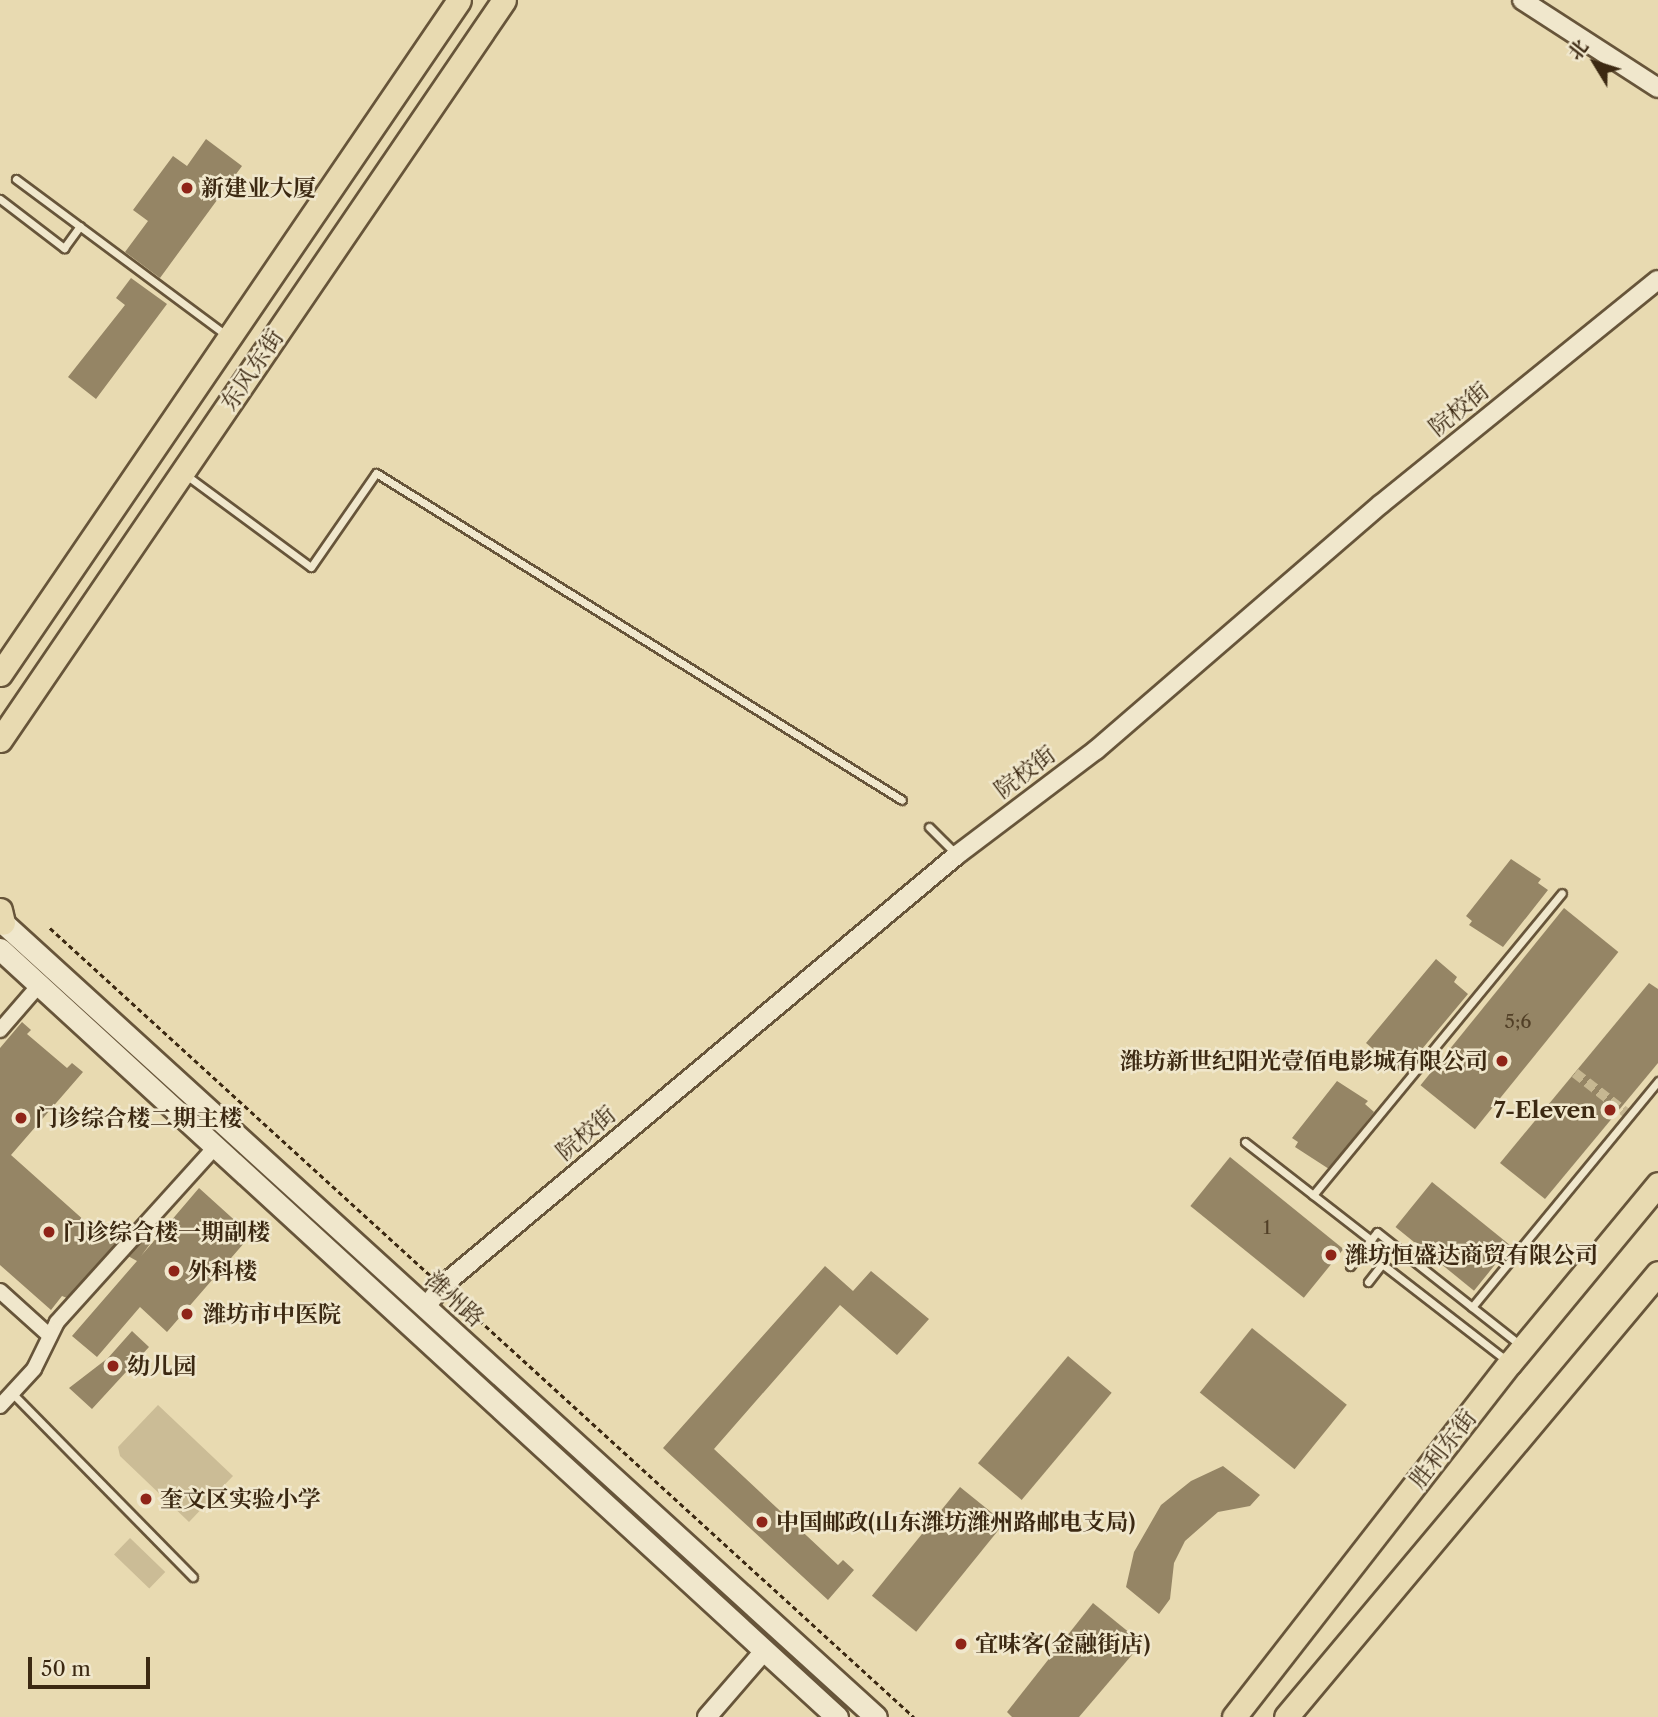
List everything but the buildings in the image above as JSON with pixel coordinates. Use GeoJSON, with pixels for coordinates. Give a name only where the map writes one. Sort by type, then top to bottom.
{"type":"FeatureCollection","features":[{"type":"Feature","properties":{"kind":"main road","name":"东风东街"},"geometry":{"type":"LineString","coordinates":[[0,674],[459,0]]}},
{"type":"Feature","properties":{"kind":"main road","name":"东风东街"},"geometry":{"type":"LineString","coordinates":[[0,740],[504,0]]}},
{"type":"Feature","properties":{"kind":"main road","name":"潍州路"},"geometry":{"type":"LineString","coordinates":[[1,917],[228,1132],[426,1307],[876,1717]]}},
{"type":"Feature","properties":{"kind":"main road","name":"潍州路"},"geometry":{"type":"LineString","coordinates":[[0,949],[837,1717]]}},
{"type":"Feature","properties":{"kind":"main road","name":"胜利东街"},"geometry":{"type":"LineString","coordinates":[[1234,1717],[1516,1355],[1658,1184]]}},
{"type":"Feature","properties":{"kind":"main road"},"geometry":{"type":"LineString","coordinates":[[1286,1717],[1658,1273]]}},
{"type":"Feature","properties":{"kind":"street"},"geometry":{"type":"LineString","coordinates":[[1522,0],[1658,88]]}},
{"type":"Feature","properties":{"kind":"street","name":"院校街"},"geometry":{"type":"LineString","coordinates":[[426,1307],[442,1286],[957,855],[1096,750],[1381,504],[1658,280]]}},
{"type":"Feature","properties":{"kind":"street"},"geometry":{"type":"LineString","coordinates":[[0,1030],[40,984]]}},
{"type":"Feature","properties":{"kind":"street"},"geometry":{"type":"LineString","coordinates":[[0,1406],[34,1369],[57,1322],[216,1146]]}},
{"type":"Feature","properties":{"kind":"street"},"geometry":{"type":"LineString","coordinates":[[0,1291],[50,1336]]}},
{"type":"Feature","properties":{"kind":"street"},"geometry":{"type":"LineString","coordinates":[[707,1717],[765,1650]]}},
{"type":"Feature","properties":{"kind":"lane"},"geometry":{"type":"LineString","coordinates":[[16,179],[228,337]]}},
{"type":"Feature","properties":{"kind":"lane"},"geometry":{"type":"LineString","coordinates":[[0,199],[64,248],[80,226]]}},
{"type":"Feature","properties":{"kind":"lane"},"geometry":{"type":"LineString","coordinates":[[183,472],[311,567],[376,473],[902,800]]}},
{"type":"Feature","properties":{"kind":"lane"},"geometry":{"type":"LineString","coordinates":[[929,827],[957,855]]}},
{"type":"Feature","properties":{"kind":"lane"},"geometry":{"type":"LineString","coordinates":[[1313,1195],[1562,893]]}},
{"type":"Feature","properties":{"kind":"lane"},"geometry":{"type":"LineString","coordinates":[[1472,1307],[1658,1081]]}},
{"type":"Feature","properties":{"kind":"lane"},"geometry":{"type":"LineString","coordinates":[[1245,1142],[1371,1240]]}},
{"type":"Feature","properties":{"kind":"lane"},"geometry":{"type":"LineString","coordinates":[[1350,1266],[1377,1231],[1472,1307],[1516,1355]]}},
{"type":"Feature","properties":{"kind":"lane"},"geometry":{"type":"LineString","coordinates":[[1368,1282],[1382,1264],[1516,1355]]}},
{"type":"Feature","properties":{"kind":"lane"},"geometry":{"type":"LineString","coordinates":[[12,1393],[193,1577]]}},
{"type":"Feature","properties":{"kind":"path"},"geometry":{"type":"LineString","coordinates":[[50,928],[914,1717]]}},
{"type":"Feature","properties":{"kind":"shaded area"},"geometry":{"type":"Polygon","coordinates":[[[158,1405],[233,1476],[189,1522],[120,1456],[118,1447],[158,1405]]]}},
{"type":"Feature","properties":{"kind":"shaded area"},"geometry":{"type":"Polygon","coordinates":[[[130,1538],[165,1572],[149,1589],[114,1555],[130,1538]]]}},
{"type":"Feature","properties":{"kind":"tunnel"},"geometry":{"type":"LineString","coordinates":[[1575,1073],[1629,1115]]}},
{"type":"Feature","properties":{"kind":"place","name":"新建业大厦"},"geometry":{"type":"Point","coordinates":[187,188]}},
{"type":"Feature","properties":{"kind":"place","name":"潍坊新世纪阳光壹佰电影城有限公司"},"geometry":{"type":"Point","coordinates":[1502,1061]}},
{"type":"Feature","properties":{"kind":"place","name":"7-Eleven"},"geometry":{"type":"Point","coordinates":[1610,1110]}},
{"type":"Feature","properties":{"kind":"place","name":"门诊综合楼二期主楼"},"geometry":{"type":"Point","coordinates":[21,1118]}},
{"type":"Feature","properties":{"kind":"place","name":"门诊综合楼一期副楼"},"geometry":{"type":"Point","coordinates":[49,1232]}},
{"type":"Feature","properties":{"kind":"place","name":"潍坊恒盛达商贸有限公司"},"geometry":{"type":"Point","coordinates":[1331,1255]}},
{"type":"Feature","properties":{"kind":"place","name":"外科楼"},"geometry":{"type":"Point","coordinates":[174,1271]}},
{"type":"Feature","properties":{"kind":"place","name":"潍坊市中医院"},"geometry":{"type":"Point","coordinates":[187,1314]}},
{"type":"Feature","properties":{"kind":"place","name":"幼儿园"},"geometry":{"type":"Point","coordinates":[113,1366]}},
{"type":"Feature","properties":{"kind":"place","name":"奎文区实验小学"},"geometry":{"type":"Point","coordinates":[146,1499]}},
{"type":"Feature","properties":{"kind":"place","name":"中国邮政(山东潍坊潍州路邮电支局)"},"geometry":{"type":"Point","coordinates":[762,1522]}},
{"type":"Feature","properties":{"kind":"place","name":"宜味客(金融街店)"},"geometry":{"type":"Point","coordinates":[961,1644]}}]}
